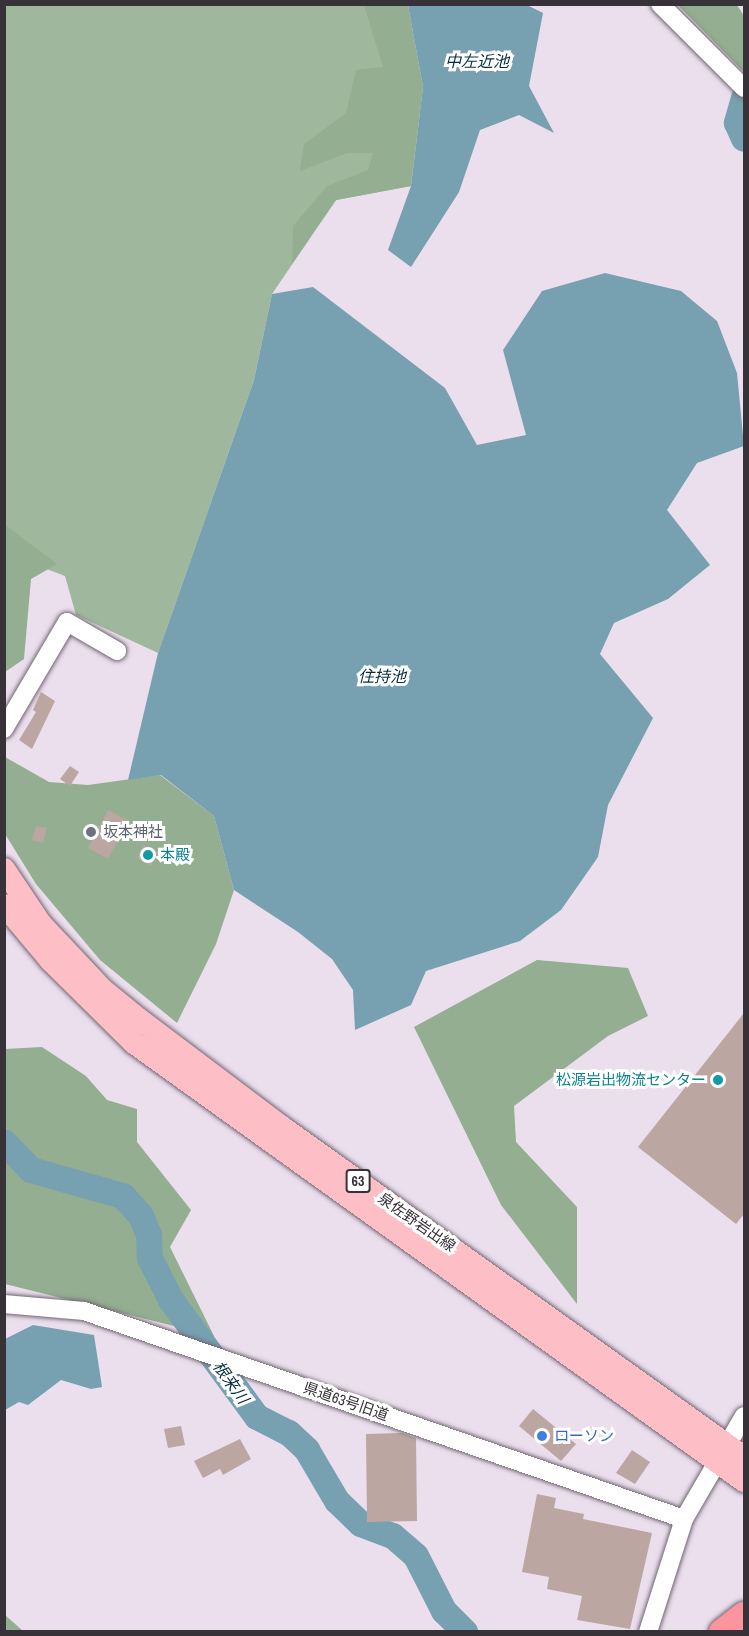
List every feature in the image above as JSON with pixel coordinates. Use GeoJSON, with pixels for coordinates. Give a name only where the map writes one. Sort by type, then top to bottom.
{"type":"FeatureCollection","features":[{"type":"Feature","properties":{"kind":"highway"},"geometry":{"type":"LineString","coordinates":[[722,1632],[744,1616]]}},
{"type":"Feature","properties":{"kind":"main road","name":"泉佐野岩出線"},"geometry":{"type":"LineString","coordinates":[[4,870],[41,924],[102,989],[282,1127],[731,1455],[744,1481]]}},
{"type":"Feature","properties":{"kind":"main road","name":"泉佐野岩出線"},"geometry":{"type":"LineString","coordinates":[[4,905],[51,961],[134,1043],[731,1455]]}},
{"type":"Feature","properties":{"kind":"street"},"geometry":{"type":"LineString","coordinates":[[660,4],[741,85]]}},
{"type":"Feature","properties":{"kind":"street"},"geometry":{"type":"LineString","coordinates":[[4,729],[67,622],[117,651]]}},
{"type":"Feature","properties":{"kind":"street","name":"県道63号旧道"},"geometry":{"type":"LineString","coordinates":[[4,1304],[84,1311],[684,1519]]}},
{"type":"Feature","properties":{"kind":"street"},"geometry":{"type":"LineString","coordinates":[[648,1632],[684,1519],[731,1455],[744,1416]]}},
{"type":"Feature","properties":{"kind":"green space"},"geometry":{"type":"Polygon","coordinates":[[[4,5],[408,5],[411,186],[336,200],[272,294],[254,380],[158,653],[76,615],[65,576],[36,565],[5,544],[4,5]]]}},
{"type":"Feature","properties":{"kind":"green space"},"geometry":{"type":"Polygon","coordinates":[[[364,5],[408,5],[423,87],[411,186],[336,200],[292,264],[293,226],[327,186],[368,170],[373,153],[347,153],[300,171],[304,144],[346,113],[356,70],[383,67],[364,5]]]}},
{"type":"Feature","properties":{"kind":"green space"},"geometry":{"type":"Polygon","coordinates":[[[678,5],[737,5],[744,16],[744,72],[678,5]]]}},
{"type":"Feature","properties":{"kind":"green space"},"geometry":{"type":"Polygon","coordinates":[[[4,524],[57,564],[31,579],[24,659],[5,672],[4,524]]]}},
{"type":"Feature","properties":{"kind":"green space"},"geometry":{"type":"Polygon","coordinates":[[[5,757],[49,782],[88,785],[160,775],[214,816],[234,890],[216,944],[177,1023],[100,960],[36,884],[5,834],[5,757]]]}},
{"type":"Feature","properties":{"kind":"green space"},"geometry":{"type":"Polygon","coordinates":[[[537,960],[628,968],[648,1016],[608,1036],[514,1106],[516,1142],[577,1207],[577,1304],[501,1205],[414,1027],[537,960]]]}},
{"type":"Feature","properties":{"kind":"green space"},"geometry":{"type":"Polygon","coordinates":[[[42,1047],[86,1076],[107,1100],[137,1109],[137,1142],[191,1210],[170,1247],[214,1336],[5,1284],[4,1146],[17,1142],[5,1127],[5,1049],[42,1047]]]}},
{"type":"Feature","properties":{"kind":"green space"},"geometry":{"type":"Polygon","coordinates":[[[5,1615],[23,1631],[5,1631],[5,1615]]]}},
{"type":"Feature","properties":{"kind":"water","name":"中左近池"},"geometry":{"type":"Polygon","coordinates":[[[408,5],[527,5],[543,13],[529,86],[554,133],[519,115],[480,130],[459,192],[411,267],[388,250],[411,186],[423,87],[408,5]]]}},
{"type":"Feature","properties":{"kind":"water","name":"住持池"},"geometry":{"type":"Polygon","coordinates":[[[605,273],[681,291],[717,321],[737,373],[744,446],[697,463],[667,510],[710,565],[668,599],[614,623],[600,654],[653,718],[608,805],[598,857],[561,910],[520,941],[426,971],[411,1005],[355,1030],[353,990],[332,959],[298,932],[234,890],[214,816],[161,775],[128,780],[158,653],[254,380],[272,294],[313,287],[445,388],[477,445],[526,435],[503,350],[542,291],[605,273]]]}},
{"type":"Feature","properties":{"kind":"water"},"geometry":{"type":"Polygon","coordinates":[[[33,1325],[94,1335],[102,1387],[91,1389],[61,1380],[28,1405],[19,1402],[5,1410],[5,1339],[33,1325]]]}},
{"type":"Feature","properties":{"kind":"building"},"geometry":{"type":"Polygon","coordinates":[[[41,692],[55,701],[32,749],[19,740],[36,712],[33,710],[41,692]]]}},
{"type":"Feature","properties":{"kind":"building"},"geometry":{"type":"Polygon","coordinates":[[[70,766],[79,772],[70,786],[60,779],[70,766]]]}},
{"type":"Feature","properties":{"kind":"building"},"geometry":{"type":"Polygon","coordinates":[[[108,810],[129,821],[108,859],[88,848],[108,810]]]}},
{"type":"Feature","properties":{"kind":"building"},"geometry":{"type":"Polygon","coordinates":[[[36,826],[47,828],[43,843],[32,840],[36,826]]]}},
{"type":"Feature","properties":{"kind":"building","name":"本殿"},"geometry":{"type":"Polygon","coordinates":[[[144,845],[158,852],[151,866],[137,858],[144,845]]]}},
{"type":"Feature","properties":{"kind":"building","name":"松源岩出物流センター"},"geometry":{"type":"Polygon","coordinates":[[[744,1013],[744,1214],[736,1224],[638,1147],[744,1013]]]}},
{"type":"Feature","properties":{"kind":"building"},"geometry":{"type":"Polygon","coordinates":[[[533,1409],[576,1444],[561,1461],[519,1426],[533,1409]]]}},
{"type":"Feature","properties":{"kind":"building"},"geometry":{"type":"Polygon","coordinates":[[[181,1426],[185,1445],[168,1448],[164,1429],[181,1426]]]}},
{"type":"Feature","properties":{"kind":"building"},"geometry":{"type":"Polygon","coordinates":[[[402,1433],[416,1438],[417,1521],[367,1522],[366,1434],[402,1433]]]}},
{"type":"Feature","properties":{"kind":"building"},"geometry":{"type":"Polygon","coordinates":[[[240,1439],[251,1459],[223,1475],[220,1469],[203,1478],[194,1461],[240,1439]]]}},
{"type":"Feature","properties":{"kind":"building"},"geometry":{"type":"Polygon","coordinates":[[[632,1450],[650,1462],[635,1484],[616,1473],[632,1450]]]}},
{"type":"Feature","properties":{"kind":"building"},"geometry":{"type":"Polygon","coordinates":[[[537,1494],[556,1498],[554,1508],[584,1514],[583,1519],[652,1533],[630,1629],[577,1620],[582,1596],[547,1589],[549,1577],[522,1572],[537,1494]]]}},
{"type":"Feature","properties":{"kind":"waterway"},"geometry":{"type":"LineString","coordinates":[[744,98],[737,123],[744,139]]}},
{"type":"Feature","properties":{"kind":"waterway","name":"根来川"},"geometry":{"type":"LineString","coordinates":[[4,1142],[31,1170],[123,1196],[141,1216],[149,1235],[150,1258],[171,1300],[257,1417],[289,1433],[307,1450],[337,1501],[361,1524],[393,1536],[416,1556],[444,1611],[465,1632]]}},
{"type":"Feature","properties":{"kind":"place","name":"坂本神社"},"geometry":{"type":"Point","coordinates":[91,832]}},
{"type":"Feature","properties":{"kind":"place","name":"本殿"},"geometry":{"type":"Point","coordinates":[148,855]}},
{"type":"Feature","properties":{"kind":"place","name":"松源岩出物流センター"},"geometry":{"type":"Point","coordinates":[718,1080]}},
{"type":"Feature","properties":{"kind":"place","name":"ローソン"},"geometry":{"type":"Point","coordinates":[542,1436]}}]}
